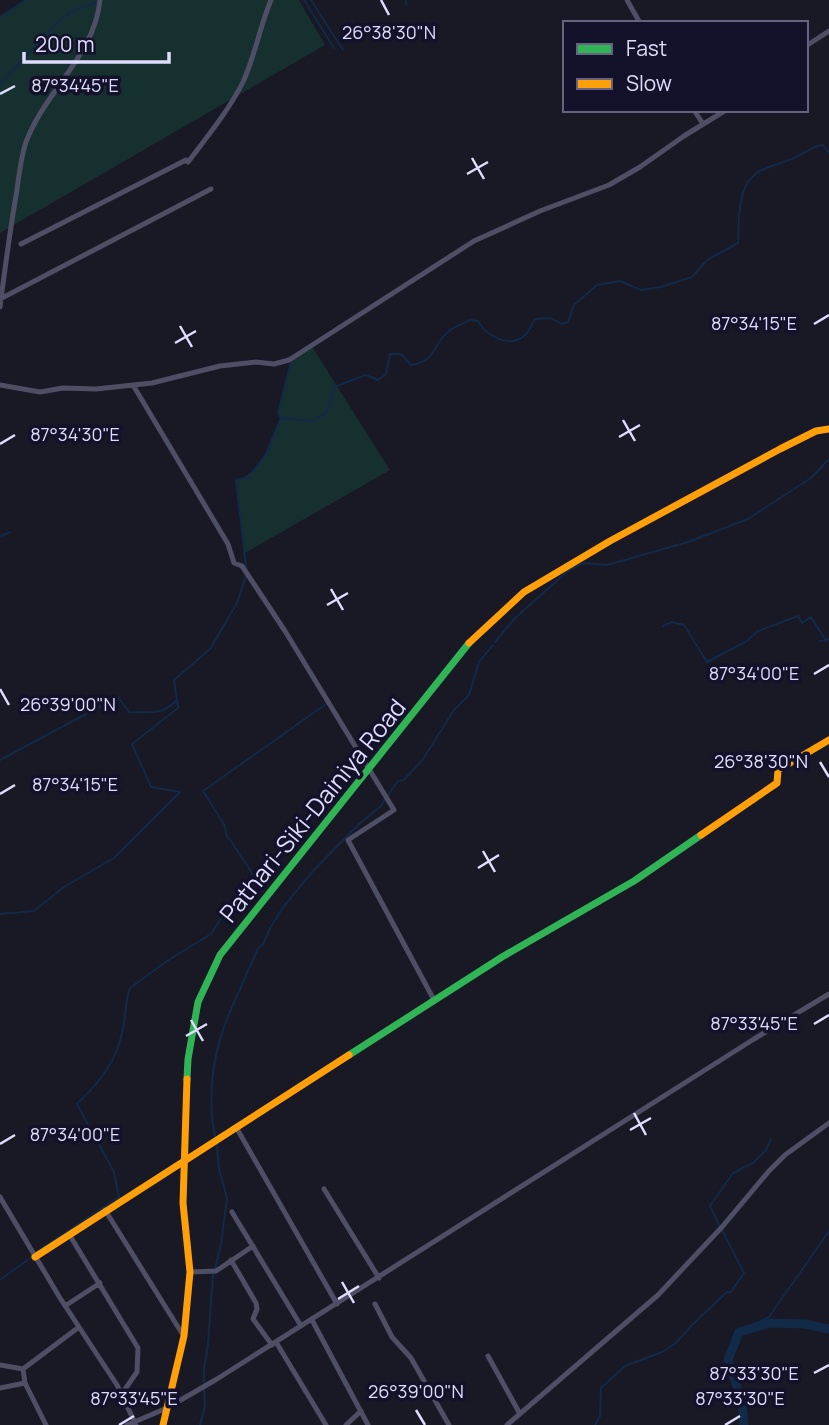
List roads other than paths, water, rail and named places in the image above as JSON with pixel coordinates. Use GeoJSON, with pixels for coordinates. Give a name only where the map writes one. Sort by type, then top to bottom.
{"type":"FeatureCollection","features":[{"type":"Feature","properties":{"kind":"main road","name":"Pathari-Siki-Dainiya Road"},"geometry":{"type":"LineString","coordinates":[[163,1425],[184,1336],[190,1272],[183,1203],[183,1160],[190,1040],[198,1002],[220,955],[466,646],[524,592],[610,541],[780,449],[816,431],[829,429]]}},
{"type":"Feature","properties":{"kind":"main road"},"geometry":{"type":"LineString","coordinates":[[34,1257],[502,957],[634,881],[765,792],[776,783],[778,770],[829,740]]}},
{"type":"Feature","properties":{"kind":"street"},"geometry":{"type":"LineString","coordinates":[[0,307],[9,229],[26,142],[56,87],[80,56],[95,27],[100,0]]}},
{"type":"Feature","properties":{"kind":"street"},"geometry":{"type":"LineString","coordinates":[[21,244],[187,161],[205,140],[244,80],[271,0]]}},
{"type":"Feature","properties":{"kind":"street"},"geometry":{"type":"LineString","coordinates":[[627,0],[639,21]]}},
{"type":"Feature","properties":{"kind":"street"},"geometry":{"type":"LineString","coordinates":[[808,45],[829,31]]}},
{"type":"Feature","properties":{"kind":"street"},"geometry":{"type":"LineString","coordinates":[[695,112],[703,124]]}},
{"type":"Feature","properties":{"kind":"street"},"geometry":{"type":"LineString","coordinates":[[0,385],[40,392],[63,388],[96,389],[152,383],[220,366],[256,362],[274,364],[289,360],[474,241],[540,211],[609,185],[723,112]]}},
{"type":"Feature","properties":{"kind":"street"},"geometry":{"type":"LineString","coordinates":[[1,299],[211,190]]}},
{"type":"Feature","properties":{"kind":"street"},"geometry":{"type":"LineString","coordinates":[[133,385],[228,544],[234,563],[242,566],[285,631],[394,810],[348,841],[434,1000]]}},
{"type":"Feature","properties":{"kind":"street"},"geometry":{"type":"LineString","coordinates":[[127,1425],[167,1408],[312,1320],[829,994]]}},
{"type":"Feature","properties":{"kind":"street"},"geometry":{"type":"LineString","coordinates":[[507,1425],[657,1295],[785,1155],[829,1123]]}},
{"type":"Feature","properties":{"kind":"street"},"geometry":{"type":"LineString","coordinates":[[236,1127],[337,1304]]}},
{"type":"Feature","properties":{"kind":"street"},"geometry":{"type":"LineString","coordinates":[[324,1189],[379,1278]]}},
{"type":"Feature","properties":{"kind":"street"},"geometry":{"type":"LineString","coordinates":[[0,1197],[34,1257],[121,1395],[135,1423]]}},
{"type":"Feature","properties":{"kind":"street"},"geometry":{"type":"LineString","coordinates":[[105,1210],[184,1336]]}},
{"type":"Feature","properties":{"kind":"street"},"geometry":{"type":"LineString","coordinates":[[232,1212],[301,1326]]}},
{"type":"Feature","properties":{"kind":"street"},"geometry":{"type":"LineString","coordinates":[[69,1234],[138,1348],[137,1372],[121,1395]]}},
{"type":"Feature","properties":{"kind":"street"},"geometry":{"type":"LineString","coordinates":[[190,1272],[216,1271],[253,1246]]}},
{"type":"Feature","properties":{"kind":"street"},"geometry":{"type":"LineString","coordinates":[[230,1260],[256,1303],[253,1319],[274,1343],[326,1425]]}},
{"type":"Feature","properties":{"kind":"street"},"geometry":{"type":"LineString","coordinates":[[65,1306],[100,1283]]}},
{"type":"Feature","properties":{"kind":"street"},"geometry":{"type":"LineString","coordinates":[[375,1304],[392,1336],[411,1358],[449,1425]]}},
{"type":"Feature","properties":{"kind":"street"},"geometry":{"type":"LineString","coordinates":[[312,1320],[369,1425]]}},
{"type":"Feature","properties":{"kind":"street"},"geometry":{"type":"LineString","coordinates":[[0,1365],[23,1369],[79,1327]]}},
{"type":"Feature","properties":{"kind":"street"},"geometry":{"type":"LineString","coordinates":[[488,1356],[520,1414]]}},
{"type":"Feature","properties":{"kind":"street"},"geometry":{"type":"LineString","coordinates":[[23,1369],[25,1384],[46,1425]]}},
{"type":"Feature","properties":{"kind":"street"},"geometry":{"type":"LineString","coordinates":[[0,1388],[25,1384]]}},
{"type":"Feature","properties":{"kind":"street"},"geometry":{"type":"LineString","coordinates":[[346,1425],[360,1411]]}},
{"type":"Feature","properties":{"kind":"waterway"},"geometry":{"type":"LineString","coordinates":[[0,17],[26,0]]}},
{"type":"Feature","properties":{"kind":"waterway"},"geometry":{"type":"LineString","coordinates":[[304,0],[334,48]]}},
{"type":"Feature","properties":{"kind":"waterway"},"geometry":{"type":"LineString","coordinates":[[311,0],[343,50]]}},
{"type":"Feature","properties":{"kind":"waterway"},"geometry":{"type":"LineString","coordinates":[[406,0],[406,5]]}},
{"type":"Feature","properties":{"kind":"waterway"},"geometry":{"type":"LineString","coordinates":[[0,84],[60,20],[74,10],[95,3]]}},
{"type":"Feature","properties":{"kind":"waterway"},"geometry":{"type":"LineString","coordinates":[[246,567],[236,480],[249,477],[266,454],[281,418],[313,421],[327,412],[334,387],[366,375],[378,380],[386,374],[390,354],[401,354],[411,365],[426,360],[449,331],[470,320],[478,321],[487,332],[499,339],[513,341],[526,334],[535,319],[551,318],[561,324],[568,322],[574,305],[597,285],[620,281],[641,290],[692,277],[707,260],[738,243],[742,197],[748,181],[754,175],[812,148],[823,145],[829,153]]}},
{"type":"Feature","properties":{"kind":"waterway"},"geometry":{"type":"LineString","coordinates":[[280,417],[278,413],[291,362]]}},
{"type":"Feature","properties":{"kind":"waterway"},"geometry":{"type":"LineString","coordinates":[[495,642],[515,618],[569,570],[584,563],[607,565],[688,542],[748,519],[811,478],[829,459]]}},
{"type":"Feature","properties":{"kind":"waterway"},"geometry":{"type":"LineString","coordinates":[[0,536],[11,532]]}},
{"type":"Feature","properties":{"kind":"waterway"},"geometry":{"type":"LineString","coordinates":[[0,914],[34,911],[64,887],[114,858],[180,792],[151,787],[132,744],[178,708],[174,680],[210,649],[237,603],[246,576]]}},
{"type":"Feature","properties":{"kind":"waterway"},"geometry":{"type":"LineString","coordinates":[[663,626],[672,622],[684,625],[707,662],[747,641],[758,631],[798,616],[802,623],[811,617],[826,641]]}},
{"type":"Feature","properties":{"kind":"waterway"},"geometry":{"type":"LineString","coordinates":[[819,641],[829,639]]}},
{"type":"Feature","properties":{"kind":"waterway"},"geometry":{"type":"LineString","coordinates":[[388,795],[398,781],[404,780],[423,759],[454,710],[469,695],[479,662],[493,645]]}},
{"type":"Feature","properties":{"kind":"waterway"},"geometry":{"type":"LineString","coordinates":[[0,760],[118,697],[129,712],[160,711],[177,700]]}},
{"type":"Feature","properties":{"kind":"waterway"},"geometry":{"type":"LineString","coordinates":[[36,1252],[119,1197],[114,1172],[77,1104],[101,1079],[117,1051],[130,988],[211,934],[239,890],[254,876],[226,834],[225,826],[203,791],[326,704]]}},
{"type":"Feature","properties":{"kind":"waterway"},"geometry":{"type":"LineString","coordinates":[[230,1012],[258,948],[263,944],[284,906],[313,871],[359,824],[381,806],[385,799]]}},
{"type":"Feature","properties":{"kind":"waterway"},"geometry":{"type":"LineString","coordinates":[[215,1137],[213,1075],[215,1059],[229,1014]]}},
{"type":"Feature","properties":{"kind":"waterway"},"geometry":{"type":"LineString","coordinates":[[719,1225],[710,1206],[733,1173],[753,1163],[766,1150],[771,1139]]}},
{"type":"Feature","properties":{"kind":"waterway"},"geometry":{"type":"LineString","coordinates":[[215,1269],[227,1198],[219,1169],[217,1144]]}},
{"type":"Feature","properties":{"kind":"waterway"},"geometry":{"type":"LineString","coordinates":[[595,1425],[600,1416],[601,1388],[625,1366],[662,1352],[676,1343],[727,1292],[731,1292],[744,1273],[722,1230]]}},
{"type":"Feature","properties":{"kind":"waterway"},"geometry":{"type":"LineString","coordinates":[[739,1332],[769,1317],[829,1231]]}},
{"type":"Feature","properties":{"kind":"waterway"},"geometry":{"type":"LineString","coordinates":[[0,1280],[33,1256]]}},
{"type":"Feature","properties":{"kind":"waterway"},"geometry":{"type":"LineString","coordinates":[[204,1383],[213,1274]]}},
{"type":"Feature","properties":{"kind":"waterway"},"geometry":{"type":"LineString","coordinates":[[744,1425],[742,1401],[728,1360],[739,1332],[770,1323],[805,1324],[829,1329]]}},
{"type":"Feature","properties":{"kind":"waterway"},"geometry":{"type":"LineString","coordinates":[[200,1425],[205,1405],[204,1389]]}}]}
